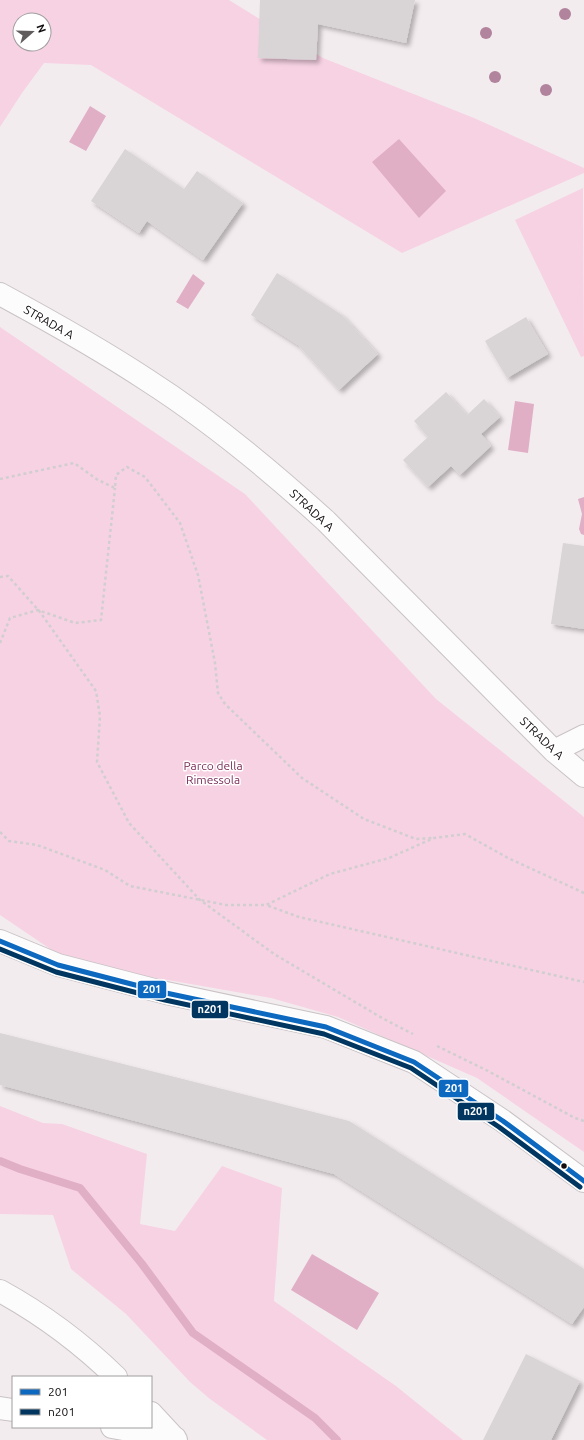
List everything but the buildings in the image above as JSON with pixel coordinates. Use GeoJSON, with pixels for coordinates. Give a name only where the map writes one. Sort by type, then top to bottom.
{"type":"FeatureCollection","features":[{"type":"Feature","properties":{"kind":"street","name":"STRADA A"},"geometry":{"type":"LineString","coordinates":[[0,294],[148,380],[235,443],[286,485],[326,521],[554,752],[584,776]]}},
{"type":"Feature","properties":{"kind":"street"},"geometry":{"type":"LineString","coordinates":[[554,752],[584,736]]}},
{"type":"Feature","properties":{"kind":"street"},"geometry":{"type":"LineString","coordinates":[[0,941],[58,965],[166,993],[326,1027],[407,1059],[503,1121],[584,1181]]}},
{"type":"Feature","properties":{"kind":"street"},"geometry":{"type":"LineString","coordinates":[[0,1291],[70,1337],[93,1355],[115,1376]]}},
{"type":"Feature","properties":{"kind":"street"},"geometry":{"type":"LineString","coordinates":[[0,1408],[12,1410]]}},
{"type":"Feature","properties":{"kind":"street"},"geometry":{"type":"LineString","coordinates":[[152,1414],[176,1439]]}},
{"type":"Feature","properties":{"kind":"street"},"geometry":{"type":"LineString","coordinates":[[117,1428],[176,1439]]}},
{"type":"Feature","properties":{"kind":"path"},"geometry":{"type":"LineString","coordinates":[[0,479],[74,463],[98,480],[115,488]]}},
{"type":"Feature","properties":{"kind":"path"},"geometry":{"type":"LineString","coordinates":[[0,643],[10,618],[38,610],[75,623],[101,620],[116,474],[127,467],[145,477],[180,523],[198,574],[215,663],[218,693],[225,704],[302,778],[364,819],[416,839],[465,834],[508,858],[584,893]]}},
{"type":"Feature","properties":{"kind":"path"},"geometry":{"type":"LineString","coordinates":[[0,577],[8,576],[38,610],[96,692],[100,716],[97,762],[129,823],[200,900],[274,954],[382,1018],[417,1036]]}},
{"type":"Feature","properties":{"kind":"path"},"geometry":{"type":"LineString","coordinates":[[0,832],[9,841],[37,844],[105,870],[130,886],[226,905],[266,905],[299,917],[584,982]]}},
{"type":"Feature","properties":{"kind":"path"},"geometry":{"type":"LineString","coordinates":[[266,905],[330,874],[389,858],[434,838]]}},
{"type":"Feature","properties":{"kind":"path"},"geometry":{"type":"LineString","coordinates":[[431,1043],[486,1070],[575,1118],[584,1121]]}},
{"type":"Feature","properties":{"kind":"green space"},"geometry":{"type":"Polygon","coordinates":[[[0,0],[229,0],[323,58],[474,118],[584,168],[584,173],[402,253],[91,65],[44,63],[0,127],[0,0]]]}},
{"type":"Feature","properties":{"kind":"green space"},"geometry":{"type":"Polygon","coordinates":[[[583,188],[584,356],[581,357],[515,220],[583,188]]]}},
{"type":"Feature","properties":{"kind":"green space","name":"Parco della Rimessola"},"geometry":{"type":"Polygon","coordinates":[[[0,327],[245,494],[436,699],[584,817],[584,1152],[477,1078],[338,1017],[271,998],[71,963],[0,915],[0,327]]]}},
{"type":"Feature","properties":{"kind":"green space"},"geometry":{"type":"Polygon","coordinates":[[[0,1106],[43,1123],[62,1124],[147,1154],[140,1224],[175,1231],[222,1166],[282,1188],[274,1301],[396,1386],[463,1440],[267,1440],[210,1399],[190,1382],[126,1314],[71,1269],[53,1215],[0,1214],[0,1106]]]}},
{"type":"Feature","properties":{"kind":"shaded area"},"geometry":{"type":"Polygon","coordinates":[[[90,106],[106,116],[86,151],[69,142],[90,106]]]}},
{"type":"Feature","properties":{"kind":"shaded area"},"geometry":{"type":"Polygon","coordinates":[[[399,139],[446,191],[419,218],[372,162],[399,139]]]}},
{"type":"Feature","properties":{"kind":"shaded area"},"geometry":{"type":"Polygon","coordinates":[[[193,274],[205,283],[188,309],[176,302],[193,274]]]}},
{"type":"Feature","properties":{"kind":"shaded area"},"geometry":{"type":"Polygon","coordinates":[[[515,401],[534,404],[528,453],[508,450],[515,401]]]}},
{"type":"Feature","properties":{"kind":"shaded area"},"geometry":{"type":"Polygon","coordinates":[[[584,497],[584,535],[581,534],[579,529],[582,514],[578,499],[584,497]]]}},
{"type":"Feature","properties":{"kind":"shaded area"},"geometry":{"type":"Polygon","coordinates":[[[312,1254],[379,1293],[357,1330],[291,1290],[312,1254]]]}},
{"type":"Feature","properties":{"kind":"waterway"},"geometry":{"type":"LineString","coordinates":[[0,1161],[80,1188],[142,1264],[193,1333],[315,1418],[337,1440]]}},
{"type":"Feature","properties":{"kind":"transit line","name":"201"},"geometry":{"type":"LineString","coordinates":[[0,941],[58,965],[166,993],[326,1027],[414,1062],[503,1121],[584,1181]]}},
{"type":"Feature","properties":{"kind":"transit line","name":"n201"},"geometry":{"type":"LineString","coordinates":[[0,949],[56,972],[165,1000],[324,1034],[411,1068],[499,1127],[580,1187]]}}]}
